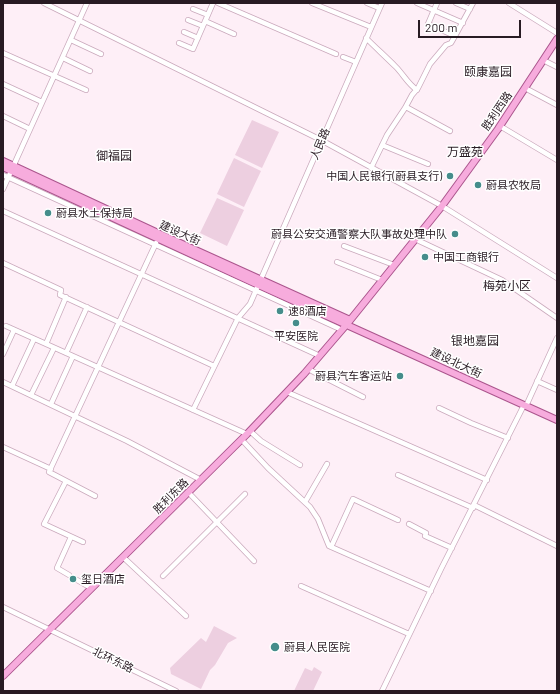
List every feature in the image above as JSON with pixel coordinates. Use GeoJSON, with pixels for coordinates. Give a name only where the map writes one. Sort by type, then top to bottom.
{"type":"FeatureCollection","features":[{"type":"Feature","properties":{"kind":"main road","name":"胜利西路"},"geometry":{"type":"LineString","coordinates":[[348,322],[442,206],[500,126],[557,39]]}},
{"type":"Feature","properties":{"kind":"main road","name":"建设大街"},"geometry":{"type":"LineString","coordinates":[[3,161],[12,168],[157,239],[259,285],[348,322]]}},
{"type":"Feature","properties":{"kind":"main road","name":"建设大街"},"geometry":{"type":"LineString","coordinates":[[3,167],[12,168]]}},
{"type":"Feature","properties":{"kind":"main road","name":"胜利东路"},"geometry":{"type":"LineString","coordinates":[[3,676],[242,440],[320,356],[348,322]]}},
{"type":"Feature","properties":{"kind":"main road","name":"建设北大街"},"geometry":{"type":"LineString","coordinates":[[348,322],[557,420]]}},
{"type":"Feature","properties":{"kind":"street"},"geometry":{"type":"LineString","coordinates":[[44,3],[321,140],[442,206],[557,278]]}},
{"type":"Feature","properties":{"kind":"street"},"geometry":{"type":"LineString","coordinates":[[3,189],[87,3]]}},
{"type":"Feature","properties":{"kind":"street"},"geometry":{"type":"LineString","coordinates":[[179,43],[193,49],[214,3],[336,54]]}},
{"type":"Feature","properties":{"kind":"street"},"geometry":{"type":"LineString","coordinates":[[312,3],[371,27]]}},
{"type":"Feature","properties":{"kind":"street"},"geometry":{"type":"LineString","coordinates":[[368,3],[379,8]]}},
{"type":"Feature","properties":{"kind":"street","name":"人民路"},"geometry":{"type":"LineString","coordinates":[[193,410],[238,318],[250,304],[259,285],[382,3]]}},
{"type":"Feature","properties":{"kind":"street"},"geometry":{"type":"LineString","coordinates":[[417,3],[463,23]]}},
{"type":"Feature","properties":{"kind":"street"},"geometry":{"type":"LineString","coordinates":[[437,3],[428,24],[455,36]]}},
{"type":"Feature","properties":{"kind":"street"},"geometry":{"type":"LineString","coordinates":[[456,3],[470,9]]}},
{"type":"Feature","properties":{"kind":"street"},"geometry":{"type":"LineString","coordinates":[[372,168],[387,135],[417,90],[430,64],[446,45],[451,42],[473,3]]}},
{"type":"Feature","properties":{"kind":"street"},"geometry":{"type":"LineString","coordinates":[[510,3],[557,33]]}},
{"type":"Feature","properties":{"kind":"street"},"geometry":{"type":"LineString","coordinates":[[193,9],[208,15]]}},
{"type":"Feature","properties":{"kind":"street"},"geometry":{"type":"LineString","coordinates":[[188,20],[203,26]]}},
{"type":"Feature","properties":{"kind":"street"},"geometry":{"type":"LineString","coordinates":[[205,21],[234,34]]}},
{"type":"Feature","properties":{"kind":"street"},"geometry":{"type":"LineString","coordinates":[[184,32],[198,38]]}},
{"type":"Feature","properties":{"kind":"street"},"geometry":{"type":"LineString","coordinates":[[366,38],[387,57],[406,78],[411,86],[417,90]]}},
{"type":"Feature","properties":{"kind":"street"},"geometry":{"type":"LineString","coordinates":[[71,40],[101,54]]}},
{"type":"Feature","properties":{"kind":"street"},"geometry":{"type":"LineString","coordinates":[[3,53],[86,90]]}},
{"type":"Feature","properties":{"kind":"street"},"geometry":{"type":"LineString","coordinates":[[343,57],[356,62]]}},
{"type":"Feature","properties":{"kind":"street"},"geometry":{"type":"LineString","coordinates":[[63,58],[90,71]]}},
{"type":"Feature","properties":{"kind":"street"},"geometry":{"type":"LineString","coordinates":[[543,60],[557,67]]}},
{"type":"Feature","properties":{"kind":"street"},"geometry":{"type":"LineString","coordinates":[[3,84],[42,102]]}},
{"type":"Feature","properties":{"kind":"street"},"geometry":{"type":"LineString","coordinates":[[525,88],[557,105]]}},
{"type":"Feature","properties":{"kind":"street"},"geometry":{"type":"LineString","coordinates":[[406,107],[450,131]]}},
{"type":"Feature","properties":{"kind":"street"},"geometry":{"type":"LineString","coordinates":[[3,116],[30,129]]}},
{"type":"Feature","properties":{"kind":"street"},"geometry":{"type":"LineString","coordinates":[[500,126],[557,160]]}},
{"type":"Feature","properties":{"kind":"street"},"geometry":{"type":"LineString","coordinates":[[382,145],[428,164]]}},
{"type":"Feature","properties":{"kind":"street"},"geometry":{"type":"LineString","coordinates":[[3,175],[157,239],[259,285],[342,330]]}},
{"type":"Feature","properties":{"kind":"street"},"geometry":{"type":"LineString","coordinates":[[3,211],[320,356]]}},
{"type":"Feature","properties":{"kind":"street"},"geometry":{"type":"LineString","coordinates":[[95,496],[49,472],[157,239]]}},
{"type":"Feature","properties":{"kind":"street"},"geometry":{"type":"LineString","coordinates":[[415,239],[502,280],[557,318]]}},
{"type":"Feature","properties":{"kind":"street"},"geometry":{"type":"LineString","coordinates":[[344,246],[394,265]]}},
{"type":"Feature","properties":{"kind":"street"},"geometry":{"type":"LineString","coordinates":[[338,262],[382,280]]}},
{"type":"Feature","properties":{"kind":"street"},"geometry":{"type":"LineString","coordinates":[[3,263],[61,290],[60,295],[66,298],[214,366]]}},
{"type":"Feature","properties":{"kind":"street"},"geometry":{"type":"LineString","coordinates":[[46,344],[66,298]]}},
{"type":"Feature","properties":{"kind":"street"},"geometry":{"type":"LineString","coordinates":[[66,353],[87,307]]}},
{"type":"Feature","properties":{"kind":"street"},"geometry":{"type":"LineString","coordinates":[[6,326],[193,410],[248,433],[300,464]]}},
{"type":"Feature","properties":{"kind":"street"},"geometry":{"type":"LineString","coordinates":[[3,354],[14,330]]}},
{"type":"Feature","properties":{"kind":"street"},"geometry":{"type":"LineString","coordinates":[[382,691],[473,506],[556,345],[557,338]]}},
{"type":"Feature","properties":{"kind":"street"},"geometry":{"type":"LineString","coordinates":[[12,386],[34,339]]}},
{"type":"Feature","properties":{"kind":"street"},"geometry":{"type":"LineString","coordinates":[[31,395],[54,348]]}},
{"type":"Feature","properties":{"kind":"street"},"geometry":{"type":"LineString","coordinates":[[51,404],[73,356]]}},
{"type":"Feature","properties":{"kind":"street"},"geometry":{"type":"LineString","coordinates":[[308,369],[363,398]]}},
{"type":"Feature","properties":{"kind":"street"},"geometry":{"type":"LineString","coordinates":[[537,381],[557,390]]}},
{"type":"Feature","properties":{"kind":"street"},"geometry":{"type":"LineString","coordinates":[[3,382],[75,415],[201,480]]}},
{"type":"Feature","properties":{"kind":"street"},"geometry":{"type":"LineString","coordinates":[[287,392],[487,480]]}},
{"type":"Feature","properties":{"kind":"street"},"geometry":{"type":"LineString","coordinates":[[439,408],[508,438]]}},
{"type":"Feature","properties":{"kind":"street"},"geometry":{"type":"LineString","coordinates":[[242,440],[268,468],[305,502],[318,519],[329,546],[431,591]]}},
{"type":"Feature","properties":{"kind":"street"},"geometry":{"type":"LineString","coordinates":[[3,447],[51,468]]}},
{"type":"Feature","properties":{"kind":"street"},"geometry":{"type":"LineString","coordinates":[[305,502],[327,464]]}},
{"type":"Feature","properties":{"kind":"street"},"geometry":{"type":"LineString","coordinates":[[398,474],[473,506],[557,546]]}},
{"type":"Feature","properties":{"kind":"street"},"geometry":{"type":"LineString","coordinates":[[66,481],[44,524],[83,542]]}},
{"type":"Feature","properties":{"kind":"street"},"geometry":{"type":"LineString","coordinates":[[188,492],[254,561]]}},
{"type":"Feature","properties":{"kind":"street"},"geometry":{"type":"LineString","coordinates":[[163,576],[245,494]]}},
{"type":"Feature","properties":{"kind":"street"},"geometry":{"type":"LineString","coordinates":[[331,547],[352,499],[398,520]]}},
{"type":"Feature","properties":{"kind":"street"},"geometry":{"type":"LineString","coordinates":[[409,524],[426,533],[425,536],[452,548]]}},
{"type":"Feature","properties":{"kind":"street"},"geometry":{"type":"LineString","coordinates":[[70,575],[57,568],[71,537]]}},
{"type":"Feature","properties":{"kind":"street"},"geometry":{"type":"LineString","coordinates":[[123,557],[186,616]]}},
{"type":"Feature","properties":{"kind":"street"},"geometry":{"type":"LineString","coordinates":[[77,580],[91,588]]}},
{"type":"Feature","properties":{"kind":"street"},"geometry":{"type":"LineString","coordinates":[[301,586],[409,634]]}},
{"type":"Feature","properties":{"kind":"street","name":"北环东路"},"geometry":{"type":"LineString","coordinates":[[3,607],[176,691]]}},
{"type":"Feature","properties":{"kind":"shaded area"},"geometry":{"type":"Polygon","coordinates":[[[252,120],[279,132],[262,168],[235,155],[252,120]]]}},
{"type":"Feature","properties":{"kind":"shaded area"},"geometry":{"type":"Polygon","coordinates":[[[234,158],[261,171],[244,207],[217,194],[234,158]]]}},
{"type":"Feature","properties":{"kind":"shaded area"},"geometry":{"type":"Polygon","coordinates":[[[217,198],[244,210],[227,246],[200,233],[217,198]]]}},
{"type":"Feature","properties":{"kind":"shaded area"},"geometry":{"type":"Polygon","coordinates":[[[214,626],[237,638],[228,643],[215,665],[210,670],[201,689],[171,674],[170,668],[201,638],[206,642],[214,626]]]}},
{"type":"Feature","properties":{"kind":"shaded area"},"geometry":{"type":"Polygon","coordinates":[[[314,667],[322,672],[313,691],[294,691],[305,668],[312,671],[314,667]]]}},
{"type":"Feature","properties":{"kind":"place","name":"中国人民银行(蔚县支行)"},"geometry":{"type":"Point","coordinates":[450,176]}},
{"type":"Feature","properties":{"kind":"place","name":"蔚县农牧局"},"geometry":{"type":"Point","coordinates":[478,185]}},
{"type":"Feature","properties":{"kind":"place","name":"蔚县水土保持局"},"geometry":{"type":"Point","coordinates":[48,213]}},
{"type":"Feature","properties":{"kind":"place","name":"蔚县公安交通警察大队事故处理中队"},"geometry":{"type":"Point","coordinates":[455,234]}},
{"type":"Feature","properties":{"kind":"place","name":"中国工商银行"},"geometry":{"type":"Point","coordinates":[425,257]}},
{"type":"Feature","properties":{"kind":"place","name":"速8酒店"},"geometry":{"type":"Point","coordinates":[280,311]}},
{"type":"Feature","properties":{"kind":"place","name":"平安医院"},"geometry":{"type":"Point","coordinates":[296,323]}},
{"type":"Feature","properties":{"kind":"place","name":"蔚县汽车客运站"},"geometry":{"type":"Point","coordinates":[400,376]}},
{"type":"Feature","properties":{"kind":"place","name":"玺日酒店"},"geometry":{"type":"Point","coordinates":[73,579]}},
{"type":"Feature","properties":{"kind":"place","name":"蔚县人民医院"},"geometry":{"type":"Point","coordinates":[275,647]}},
{"type":"Feature","properties":{"kind":"district","name":"颐康嘉园"},"geometry":{"type":"Point","coordinates":[488,72]}},
{"type":"Feature","properties":{"kind":"district","name":"万盛苑"},"geometry":{"type":"Point","coordinates":[465,152]}},
{"type":"Feature","properties":{"kind":"district","name":"御福园"},"geometry":{"type":"Point","coordinates":[114,156]}},
{"type":"Feature","properties":{"kind":"district","name":"梅苑小区"},"geometry":{"type":"Point","coordinates":[507,286]}},
{"type":"Feature","properties":{"kind":"district","name":"银地嘉园"},"geometry":{"type":"Point","coordinates":[475,341]}}]}
